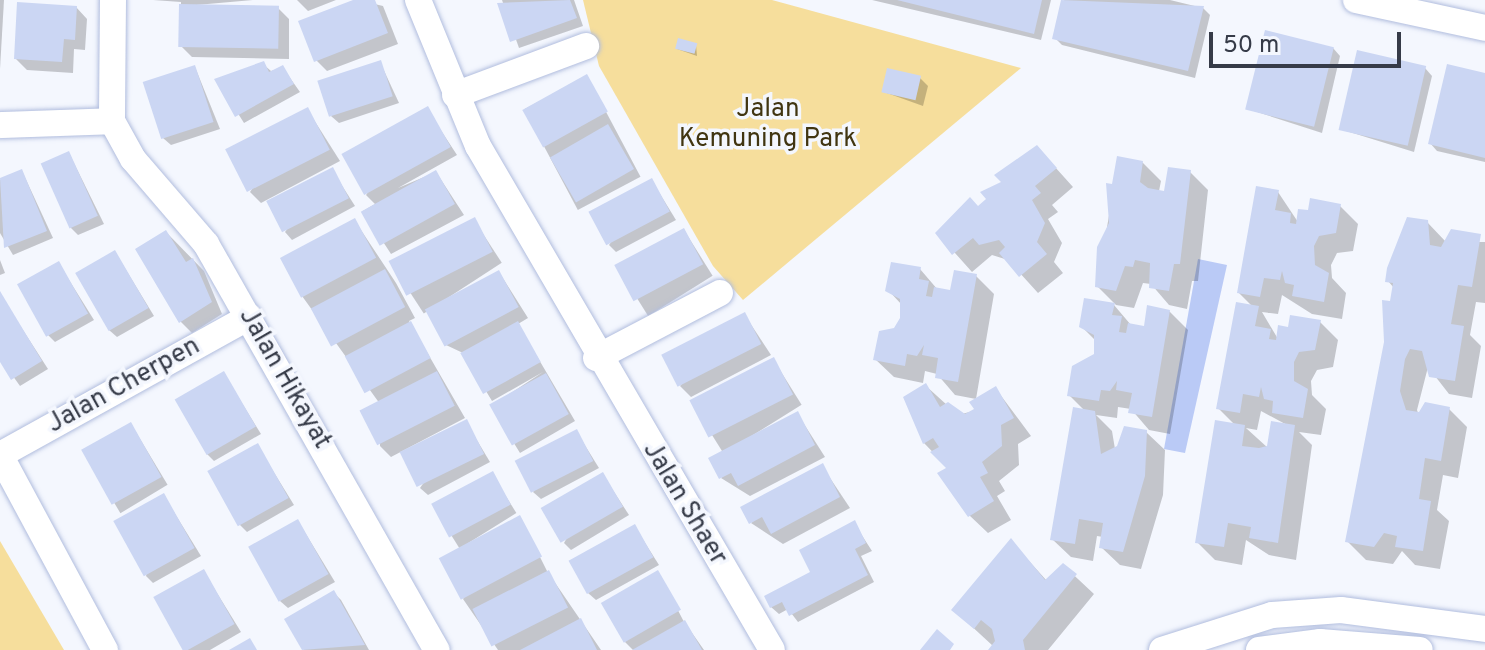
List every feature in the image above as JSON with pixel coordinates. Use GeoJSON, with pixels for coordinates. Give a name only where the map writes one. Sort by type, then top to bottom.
{"type":"FeatureCollection","features":[{"type":"Feature","properties":{"kind":"street","name":"Jalan Hikayat"},"geometry":{"type":"LineString","coordinates":[[113,0],[112,121],[133,159],[206,244],[437,650]]}},
{"type":"Feature","properties":{"kind":"street","name":"Jalan Shaer"},"geometry":{"type":"LineString","coordinates":[[418,0],[455,95],[596,358],[772,650]]}},
{"type":"Feature","properties":{"kind":"street"},"geometry":{"type":"LineString","coordinates":[[1356,0],[1485,28]]}},
{"type":"Feature","properties":{"kind":"street"},"geometry":{"type":"LineString","coordinates":[[455,95],[586,46]]}},
{"type":"Feature","properties":{"kind":"street"},"geometry":{"type":"LineString","coordinates":[[0,125],[112,121]]}},
{"type":"Feature","properties":{"kind":"street"},"geometry":{"type":"LineString","coordinates":[[596,358],[720,293]]}},
{"type":"Feature","properties":{"kind":"street","name":"Jalan Cherpen"},"geometry":{"type":"LineString","coordinates":[[0,455],[249,317]]}},
{"type":"Feature","properties":{"kind":"street"},"geometry":{"type":"LineString","coordinates":[[0,455],[105,650]]}},
{"type":"Feature","properties":{"kind":"street"},"geometry":{"type":"LineString","coordinates":[[1162,650],[1272,615],[1341,610],[1485,629]]}},
{"type":"Feature","properties":{"kind":"street"},"geometry":{"type":"LineString","coordinates":[[1259,650],[1320,642],[1420,650]]}},
{"type":"Feature","properties":{"kind":"green space","name":"Jalan Kemuning Park"},"geometry":{"type":"Polygon","coordinates":[[[583,0],[772,0],[1021,68],[743,300],[713,266],[599,66],[583,0]]]}},
{"type":"Feature","properties":{"kind":"green space"},"geometry":{"type":"Polygon","coordinates":[[[0,541],[64,650],[0,650],[0,541]]]}},
{"type":"Feature","properties":{"kind":"water"},"geometry":{"type":"Polygon","coordinates":[[[1198,259],[1227,265],[1185,453],[1164,449],[1198,259]]]}},
{"type":"Feature","properties":{"kind":"building"},"geometry":{"type":"Polygon","coordinates":[[[353,0],[375,0],[388,33],[314,62],[298,21],[353,0]]]}},
{"type":"Feature","properties":{"kind":"building"},"geometry":{"type":"Polygon","coordinates":[[[570,0],[577,18],[510,42],[497,3],[570,0]]]}},
{"type":"Feature","properties":{"kind":"building"},"geometry":{"type":"Polygon","coordinates":[[[897,0],[1042,0],[1034,34],[897,0]]]}},
{"type":"Feature","properties":{"kind":"building"},"geometry":{"type":"Polygon","coordinates":[[[1061,0],[1204,6],[1188,71],[1052,39],[1061,0]]]}},
{"type":"Feature","properties":{"kind":"building"},"geometry":{"type":"Polygon","coordinates":[[[17,2],[77,6],[75,40],[64,39],[62,62],[14,59],[17,2]]]}},
{"type":"Feature","properties":{"kind":"building"},"geometry":{"type":"Polygon","coordinates":[[[179,4],[279,6],[278,49],[178,47],[179,4]]]}},
{"type":"Feature","properties":{"kind":"building"},"geometry":{"type":"Polygon","coordinates":[[[1265,30],[1334,47],[1314,127],[1245,110],[1265,30]]]}},
{"type":"Feature","properties":{"kind":"building"},"geometry":{"type":"Polygon","coordinates":[[[678,38],[697,43],[694,54],[675,49],[678,38]]]}},
{"type":"Feature","properties":{"kind":"building"},"geometry":{"type":"Polygon","coordinates":[[[1357,50],[1426,66],[1408,146],[1339,130],[1357,50]]]}},
{"type":"Feature","properties":{"kind":"building"},"geometry":{"type":"Polygon","coordinates":[[[381,60],[393,96],[329,117],[317,81],[381,60]]]}},
{"type":"Feature","properties":{"kind":"building"},"geometry":{"type":"Polygon","coordinates":[[[264,61],[269,72],[283,65],[294,84],[235,117],[214,79],[264,61]]]}},
{"type":"Feature","properties":{"kind":"building"},"geometry":{"type":"Polygon","coordinates":[[[1447,64],[1485,73],[1485,158],[1428,144],[1447,64]]]}},
{"type":"Feature","properties":{"kind":"building"},"geometry":{"type":"Polygon","coordinates":[[[195,65],[214,122],[161,139],[143,82],[195,65]]]}},
{"type":"Feature","properties":{"kind":"building"},"geometry":{"type":"Polygon","coordinates":[[[887,68],[921,76],[915,100],[881,92],[887,68]]]}},
{"type":"Feature","properties":{"kind":"building"},"geometry":{"type":"Polygon","coordinates":[[[587,74],[608,112],[543,147],[522,110],[587,74]]]}},
{"type":"Feature","properties":{"kind":"building"},"geometry":{"type":"Polygon","coordinates":[[[428,106],[451,147],[364,195],[341,154],[428,106]]]}},
{"type":"Feature","properties":{"kind":"building"},"geometry":{"type":"Polygon","coordinates":[[[308,107],[330,150],[247,192],[225,149],[308,107]]]}},
{"type":"Feature","properties":{"kind":"building"},"geometry":{"type":"Polygon","coordinates":[[[608,124],[634,169],[576,203],[550,158],[608,124]]]}},
{"type":"Feature","properties":{"kind":"building"},"geometry":{"type":"Polygon","coordinates":[[[1037,145],[1057,168],[1035,186],[1041,193],[1032,200],[1045,223],[1037,242],[1047,254],[1019,277],[999,253],[1005,247],[999,240],[979,245],[973,238],[952,255],[935,233],[970,197],[978,206],[986,199],[980,192],[1001,182],[994,175],[1037,145]]]}},
{"type":"Feature","properties":{"kind":"building"},"geometry":{"type":"Polygon","coordinates":[[[69,151],[98,216],[70,228],[41,164],[69,151]]]}},
{"type":"Feature","properties":{"kind":"building"},"geometry":{"type":"Polygon","coordinates":[[[1117,156],[1143,161],[1140,182],[1148,188],[1164,191],[1168,167],[1191,170],[1180,264],[1174,264],[1169,291],[1149,288],[1150,263],[1135,260],[1133,267],[1125,266],[1116,291],[1095,287],[1097,247],[1109,223],[1106,183],[1112,184],[1117,156]]]}},
{"type":"Feature","properties":{"kind":"building"},"geometry":{"type":"Polygon","coordinates":[[[333,167],[349,198],[282,232],[266,201],[333,167]]]}},
{"type":"Feature","properties":{"kind":"building"},"geometry":{"type":"Polygon","coordinates":[[[22,169],[47,231],[4,248],[0,178],[22,169]]]}},
{"type":"Feature","properties":{"kind":"building"},"geometry":{"type":"Polygon","coordinates":[[[436,170],[455,204],[380,246],[361,212],[436,170]]]}},
{"type":"Feature","properties":{"kind":"building"},"geometry":{"type":"Polygon","coordinates":[[[652,178],[670,212],[606,245],[588,212],[652,178]]]}},
{"type":"Feature","properties":{"kind":"building"},"geometry":{"type":"Polygon","coordinates":[[[1256,186],[1279,190],[1275,210],[1291,213],[1290,223],[1296,224],[1298,209],[1308,210],[1310,198],[1341,204],[1336,233],[1319,236],[1314,246],[1315,265],[1329,273],[1324,302],[1292,296],[1294,285],[1285,283],[1282,271],[1280,280],[1264,278],[1260,297],[1237,293],[1256,186]]]}},
{"type":"Feature","properties":{"kind":"building"},"geometry":{"type":"Polygon","coordinates":[[[475,217],[493,252],[406,296],[389,261],[475,217]]]}},
{"type":"Feature","properties":{"kind":"building"},"geometry":{"type":"Polygon","coordinates":[[[1407,217],[1428,220],[1430,245],[1441,247],[1451,229],[1481,234],[1472,287],[1458,285],[1451,324],[1464,326],[1455,381],[1429,377],[1422,351],[1410,349],[1405,359],[1400,391],[1406,410],[1419,412],[1425,402],[1450,407],[1441,461],[1425,458],[1419,499],[1431,501],[1423,551],[1395,547],[1397,536],[1384,533],[1374,547],[1345,542],[1384,342],[1382,300],[1390,301],[1393,283],[1385,282],[1387,268],[1407,217]]]}},
{"type":"Feature","properties":{"kind":"building"},"geometry":{"type":"Polygon","coordinates":[[[355,218],[376,258],[301,298],[280,258],[355,218]]]}},
{"type":"Feature","properties":{"kind":"building"},"geometry":{"type":"Polygon","coordinates":[[[684,228],[703,264],[633,301],[614,265],[684,228]]]}},
{"type":"Feature","properties":{"kind":"building"},"geometry":{"type":"Polygon","coordinates":[[[166,230],[186,262],[193,258],[212,302],[179,323],[135,249],[166,230]]]}},
{"type":"Feature","properties":{"kind":"building"},"geometry":{"type":"Polygon","coordinates":[[[115,250],[148,308],[109,331],[75,273],[115,250]]]}},
{"type":"Feature","properties":{"kind":"building"},"geometry":{"type":"Polygon","coordinates":[[[59,261],[88,313],[46,337],[17,284],[59,261]]]}},
{"type":"Feature","properties":{"kind":"building"},"geometry":{"type":"Polygon","coordinates":[[[891,262],[921,267],[919,279],[929,281],[926,296],[932,297],[934,287],[950,290],[954,270],[977,274],[958,382],[935,378],[938,358],[922,355],[924,345],[917,356],[907,354],[905,366],[873,360],[879,331],[894,328],[900,318],[900,299],[885,291],[891,262]]]}},
{"type":"Feature","properties":{"kind":"building"},"geometry":{"type":"Polygon","coordinates":[[[385,269],[405,307],[331,346],[311,308],[385,269]]]}},
{"type":"Feature","properties":{"kind":"building"},"geometry":{"type":"Polygon","coordinates":[[[499,270],[519,307],[445,347],[425,309],[499,270]]]}},
{"type":"Feature","properties":{"kind":"building"},"geometry":{"type":"Polygon","coordinates":[[[0,291],[42,361],[11,380],[0,362],[0,291]]]}},
{"type":"Feature","properties":{"kind":"building"},"geometry":{"type":"Polygon","coordinates":[[[1084,298],[1115,303],[1112,315],[1122,316],[1119,332],[1126,333],[1128,323],[1144,326],[1147,305],[1170,310],[1152,417],[1128,413],[1132,393],[1116,390],[1117,381],[1110,391],[1101,390],[1099,401],[1067,396],[1072,366],[1094,354],[1094,335],[1079,327],[1084,298]]]}},
{"type":"Feature","properties":{"kind":"building"},"geometry":{"type":"Polygon","coordinates":[[[1236,302],[1259,306],[1255,326],[1271,329],[1269,339],[1276,340],[1278,325],[1288,327],[1290,315],[1321,320],[1315,350],[1299,352],[1294,362],[1294,381],[1308,389],[1303,418],[1272,413],[1273,401],[1264,399],[1261,387],[1259,397],[1243,394],[1240,413],[1216,409],[1236,302]]]}},
{"type":"Feature","properties":{"kind":"building"},"geometry":{"type":"Polygon","coordinates":[[[745,312],[761,344],[678,387],[661,355],[745,312]]]}},
{"type":"Feature","properties":{"kind":"building"},"geometry":{"type":"Polygon","coordinates":[[[411,321],[431,358],[364,393],[345,356],[411,321]]]}},
{"type":"Feature","properties":{"kind":"building"},"geometry":{"type":"Polygon","coordinates":[[[518,321],[541,362],[483,394],[460,353],[518,321]]]}},
{"type":"Feature","properties":{"kind":"building"},"geometry":{"type":"Polygon","coordinates":[[[774,357],[793,394],[708,438],[689,400],[774,357]]]}},
{"type":"Feature","properties":{"kind":"building"},"geometry":{"type":"Polygon","coordinates":[[[224,371],[256,426],[207,455],[175,400],[224,371]]]}},
{"type":"Feature","properties":{"kind":"building"},"geometry":{"type":"Polygon","coordinates":[[[437,371],[455,406],[377,445],[359,410],[437,371]]]}},
{"type":"Feature","properties":{"kind":"building"},"geometry":{"type":"Polygon","coordinates":[[[546,373],[569,414],[512,446],[489,405],[546,373]]]}},
{"type":"Feature","properties":{"kind":"building"},"geometry":{"type":"Polygon","coordinates":[[[926,383],[940,407],[948,402],[965,414],[974,409],[969,402],[996,386],[1014,418],[1001,425],[1002,446],[982,462],[988,473],[980,477],[994,501],[968,517],[937,473],[946,468],[930,452],[939,447],[933,438],[923,444],[903,397],[926,383]]]}},
{"type":"Feature","properties":{"kind":"building"},"geometry":{"type":"Polygon","coordinates":[[[1073,407],[1095,411],[1101,454],[1117,446],[1124,426],[1147,430],[1145,476],[1123,552],[1099,548],[1103,523],[1079,519],[1075,544],[1050,540],[1073,407]]]}},
{"type":"Feature","properties":{"kind":"building"},"geometry":{"type":"Polygon","coordinates":[[[798,411],[815,445],[738,486],[731,473],[719,479],[708,458],[798,411]]]}},
{"type":"Feature","properties":{"kind":"building"},"geometry":{"type":"Polygon","coordinates":[[[467,419],[484,454],[417,487],[400,452],[467,419]]]}},
{"type":"Feature","properties":{"kind":"building"},"geometry":{"type":"Polygon","coordinates":[[[1215,420],[1245,425],[1242,446],[1259,448],[1267,446],[1271,421],[1295,425],[1278,543],[1249,538],[1251,527],[1228,523],[1224,547],[1195,543],[1215,420]]]}},
{"type":"Feature","properties":{"kind":"building"},"geometry":{"type":"Polygon","coordinates":[[[131,422],[162,477],[112,505],[81,450],[131,422]]]}},
{"type":"Feature","properties":{"kind":"building"},"geometry":{"type":"Polygon","coordinates":[[[577,429],[593,461],[531,493],[515,461],[577,429]]]}},
{"type":"Feature","properties":{"kind":"building"},"geometry":{"type":"Polygon","coordinates":[[[258,443],[289,498],[238,526],[207,471],[258,443]]]}},
{"type":"Feature","properties":{"kind":"building"},"geometry":{"type":"Polygon","coordinates":[[[823,463],[840,497],[771,534],[762,517],[749,524],[740,507],[823,463]]]}},
{"type":"Feature","properties":{"kind":"building"},"geometry":{"type":"Polygon","coordinates":[[[493,471],[511,505],[449,537],[431,504],[493,471]]]}},
{"type":"Feature","properties":{"kind":"building"},"geometry":{"type":"Polygon","coordinates":[[[603,472],[623,507],[561,543],[541,508],[603,472]]]}},
{"type":"Feature","properties":{"kind":"building"},"geometry":{"type":"Polygon","coordinates":[[[164,493],[195,548],[144,576],[113,521],[164,493]]]}},
{"type":"Feature","properties":{"kind":"building"},"geometry":{"type":"Polygon","coordinates":[[[520,515],[542,556],[461,600],[439,558],[520,515]]]}},
{"type":"Feature","properties":{"kind":"building"},"geometry":{"type":"Polygon","coordinates":[[[298,519],[329,574],[279,602],[248,547],[298,519]]]}},
{"type":"Feature","properties":{"kind":"building"},"geometry":{"type":"Polygon","coordinates":[[[855,520],[866,543],[855,549],[868,575],[789,616],[782,602],[770,608],[764,596],[810,572],[799,550],[855,520]]]}},
{"type":"Feature","properties":{"kind":"building"},"geometry":{"type":"Polygon","coordinates":[[[635,524],[653,557],[587,594],[569,561],[635,524]]]}},
{"type":"Feature","properties":{"kind":"building"},"geometry":{"type":"Polygon","coordinates":[[[1011,538],[1045,580],[1063,563],[1077,574],[1023,640],[1025,650],[988,650],[995,641],[992,629],[981,620],[974,629],[951,610],[1011,538]]]}},
{"type":"Feature","properties":{"kind":"building"},"geometry":{"type":"Polygon","coordinates":[[[204,569],[235,624],[183,650],[153,597],[204,569]]]}},
{"type":"Feature","properties":{"kind":"building"},"geometry":{"type":"Polygon","coordinates":[[[549,570],[568,607],[491,646],[472,609],[549,570]]]}},
{"type":"Feature","properties":{"kind":"building"},"geometry":{"type":"Polygon","coordinates":[[[658,570],[681,610],[624,643],[601,603],[658,570]]]}},
{"type":"Feature","properties":{"kind":"building"},"geometry":{"type":"Polygon","coordinates":[[[334,590],[365,645],[302,650],[284,619],[334,590]]]}},
{"type":"Feature","properties":{"kind":"building"},"geometry":{"type":"Polygon","coordinates":[[[581,618],[597,650],[520,650],[581,618]]]}},
{"type":"Feature","properties":{"kind":"building"},"geometry":{"type":"Polygon","coordinates":[[[685,620],[702,650],[632,650],[685,620]]]}},
{"type":"Feature","properties":{"kind":"building"},"geometry":{"type":"Polygon","coordinates":[[[937,629],[954,644],[950,650],[920,650],[937,629]]]}},
{"type":"Feature","properties":{"kind":"building"},"geometry":{"type":"Polygon","coordinates":[[[250,638],[257,650],[229,650],[250,638]]]}}]}
